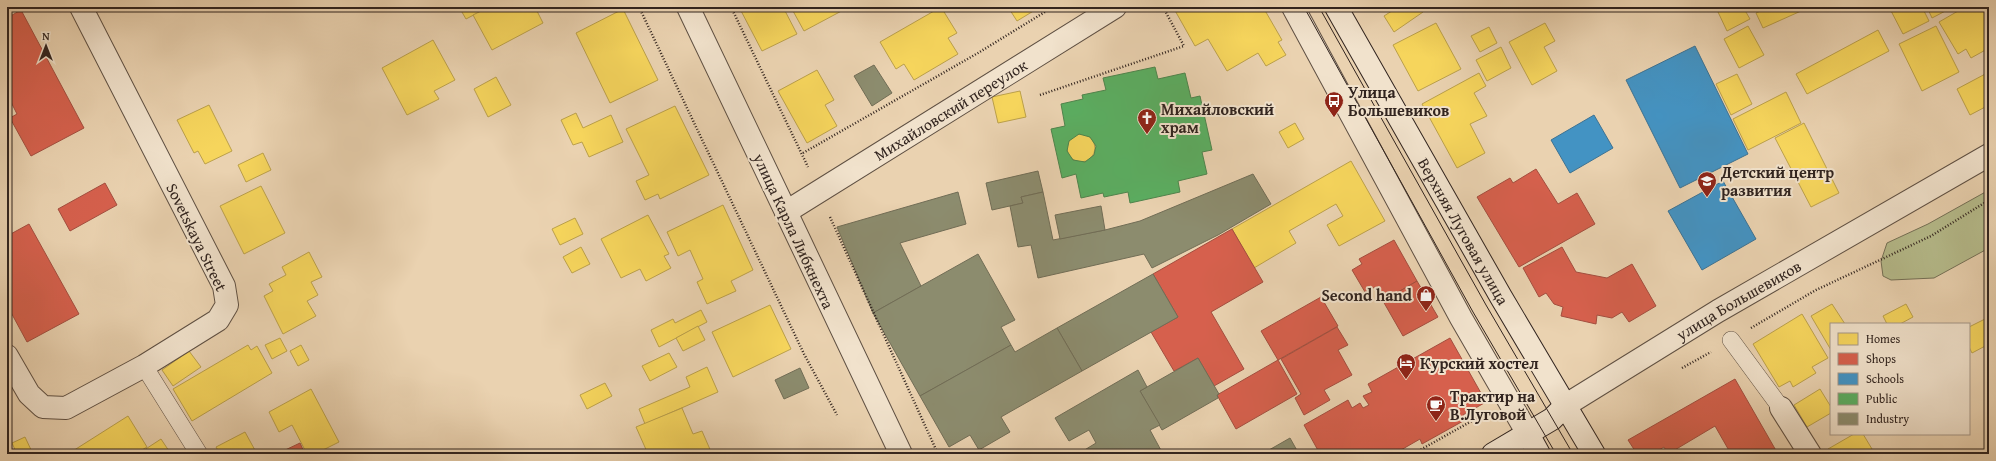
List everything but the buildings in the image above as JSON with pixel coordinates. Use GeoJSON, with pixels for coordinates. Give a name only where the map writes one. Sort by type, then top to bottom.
{"type":"FeatureCollection","features":[{"type":"Feature","properties":{"kind":"street","name":"Sovetskaya Street"},"geometry":{"type":"LineString","coordinates":[[7,356],[29,394],[43,407],[66,408],[144,366],[218,320],[227,305],[224,286],[81,7]]}},
{"type":"Feature","properties":{"kind":"street","name":"улица Карла Либкнехта"},"geometry":{"type":"LineString","coordinates":[[688,7],[901,454]]}},
{"type":"Feature","properties":{"kind":"street","name":"Михайловский переулок"},"geometry":{"type":"LineString","coordinates":[[786,212],[1115,7]]}},
{"type":"Feature","properties":{"kind":"street"},"geometry":{"type":"LineString","coordinates":[[1292,7],[1461,318],[1539,454]]}},
{"type":"Feature","properties":{"kind":"street","name":"Верхняя Луговая улица"},"geometry":{"type":"LineString","coordinates":[[1336,7],[1501,297],[1594,454]]}},
{"type":"Feature","properties":{"kind":"street","name":"улица Большевиков"},"geometry":{"type":"LineString","coordinates":[[1493,454],[1552,419],[1566,405],[1718,311],[1989,155]]}},
{"type":"Feature","properties":{"kind":"street"},"geometry":{"type":"LineString","coordinates":[[1781,408],[1810,454]]}},
{"type":"Feature","properties":{"kind":"lane"},"geometry":{"type":"LineString","coordinates":[[1731,340],[1781,408]]}},
{"type":"Feature","properties":{"kind":"lane"},"geometry":{"type":"LineString","coordinates":[[144,366],[199,454]]}},
{"type":"Feature","properties":{"kind":"path"},"geometry":{"type":"LineString","coordinates":[[639,7],[797,340],[837,414]]}},
{"type":"Feature","properties":{"kind":"path"},"geometry":{"type":"LineString","coordinates":[[731,7],[803,153],[819,192],[938,454]]}},
{"type":"Feature","properties":{"kind":"path"},"geometry":{"type":"LineString","coordinates":[[803,153],[978,53],[1053,7]]}},
{"type":"Feature","properties":{"kind":"path"},"geometry":{"type":"LineString","coordinates":[[1040,96],[1184,46],[1163,7]]}},
{"type":"Feature","properties":{"kind":"path"},"geometry":{"type":"LineString","coordinates":[[1678,370],[1816,290],[1932,236],[1989,200]]}},
{"type":"Feature","properties":{"kind":"path"},"geometry":{"type":"LineString","coordinates":[[1413,454],[1496,407],[1516,412]]}},
{"type":"Feature","properties":{"kind":"green space"},"geometry":{"type":"Polygon","coordinates":[[[1989,190],[1989,248],[1934,278],[1891,280],[1883,276],[1881,261],[1887,243],[1928,224],[1989,190]]]}},
{"type":"Feature","properties":{"kind":"tram line"},"geometry":{"type":"LineString","coordinates":[[1304,7],[1473,312],[1556,454]]}},
{"type":"Feature","properties":{"kind":"tram line"},"geometry":{"type":"LineString","coordinates":[[1319,7],[1486,305],[1573,454]]}},
{"type":"Feature","properties":{"kind":"place","name":"Улица Большевиков"},"geometry":{"type":"Point","coordinates":[1334,118]}},
{"type":"Feature","properties":{"kind":"place","name":"Михайловский храм"},"geometry":{"type":"Point","coordinates":[1147,135]}},
{"type":"Feature","properties":{"kind":"place","name":"Детский центр развития"},"geometry":{"type":"Point","coordinates":[1707,198]}},
{"type":"Feature","properties":{"kind":"place","name":"Second hand"},"geometry":{"type":"Point","coordinates":[1426,312]}},
{"type":"Feature","properties":{"kind":"place","name":"Курский хостел"},"geometry":{"type":"Point","coordinates":[1406,380]}},
{"type":"Feature","properties":{"kind":"place","name":"Трактир на В.Луговой"},"geometry":{"type":"Point","coordinates":[1436,422]}}]}
